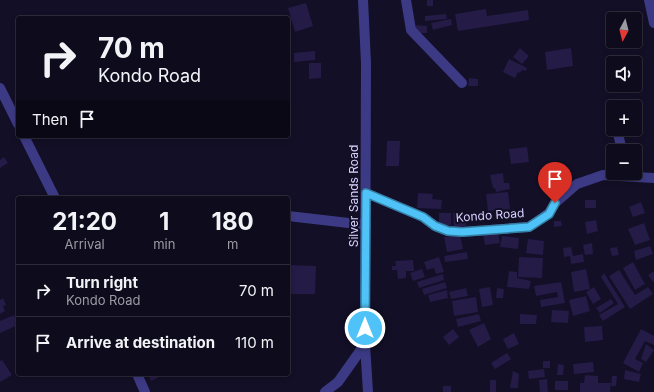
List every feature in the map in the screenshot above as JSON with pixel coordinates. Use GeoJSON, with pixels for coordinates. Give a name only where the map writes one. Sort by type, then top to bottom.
{"type":"FeatureCollection","features":[{"type":"Feature","properties":{"kind":"street","name":"Silver Sands Road"},"geometry":{"type":"LineString","coordinates":[[362,0],[366,63],[365,344],[368,392]]}},
{"type":"Feature","properties":{"kind":"street"},"geometry":{"type":"LineString","coordinates":[[406,0],[410,30],[462,83]]}},
{"type":"Feature","properties":{"kind":"street"},"geometry":{"type":"LineString","coordinates":[[649,0],[654,23]]}},
{"type":"Feature","properties":{"kind":"street"},"geometry":{"type":"LineString","coordinates":[[0,88],[16,120]]}},
{"type":"Feature","properties":{"kind":"street"},"geometry":{"type":"LineString","coordinates":[[25,138],[54,196]]}},
{"type":"Feature","properties":{"kind":"street","name":"Kondo Road"},"geometry":{"type":"LineString","coordinates":[[366,193],[423,217],[435,226],[448,231],[462,232],[529,227],[549,214],[555,203],[577,184],[606,175]]}},
{"type":"Feature","properties":{"kind":"street","name":"Kondo Road"},"geometry":{"type":"LineString","coordinates":[[642,177],[654,178]]}},
{"type":"Feature","properties":{"kind":"street"},"geometry":{"type":"LineString","coordinates":[[290,216],[366,225]]}},
{"type":"Feature","properties":{"kind":"street"},"geometry":{"type":"LineString","coordinates":[[325,392],[338,382],[365,344]]}},
{"type":"Feature","properties":{"kind":"street"},"geometry":{"type":"LineString","coordinates":[[138,376],[145,392]]}},
{"type":"Feature","properties":{"kind":"building"},"geometry":{"type":"Polygon","coordinates":[[[427,0],[433,0],[433,6],[427,6],[427,0]]]}},
{"type":"Feature","properties":{"kind":"building"},"geometry":{"type":"Polygon","coordinates":[[[306,3],[313,26],[295,32],[288,8],[306,3]]]}},
{"type":"Feature","properties":{"kind":"building"},"geometry":{"type":"Polygon","coordinates":[[[486,9],[487,16],[528,10],[529,20],[458,31],[455,14],[486,9]]]}},
{"type":"Feature","properties":{"kind":"building"},"geometry":{"type":"Polygon","coordinates":[[[446,14],[447,19],[425,21],[425,16],[446,14]]]}},
{"type":"Feature","properties":{"kind":"building"},"geometry":{"type":"Polygon","coordinates":[[[451,19],[452,25],[433,30],[431,23],[451,19]]]}},
{"type":"Feature","properties":{"kind":"building"},"geometry":{"type":"Polygon","coordinates":[[[415,25],[427,26],[427,33],[415,33],[415,25]]]}},
{"type":"Feature","properties":{"kind":"building"},"geometry":{"type":"Polygon","coordinates":[[[520,48],[529,56],[522,64],[513,57],[520,48]]]}},
{"type":"Feature","properties":{"kind":"building"},"geometry":{"type":"Polygon","coordinates":[[[571,48],[573,66],[547,70],[545,52],[571,48]]]}},
{"type":"Feature","properties":{"kind":"building"},"geometry":{"type":"Polygon","coordinates":[[[315,51],[315,60],[294,62],[294,53],[315,51]]]}},
{"type":"Feature","properties":{"kind":"building"},"geometry":{"type":"Polygon","coordinates":[[[509,59],[527,68],[526,71],[522,70],[520,73],[518,72],[515,78],[503,72],[509,59]]]}},
{"type":"Feature","properties":{"kind":"building"},"geometry":{"type":"Polygon","coordinates":[[[309,63],[321,63],[321,78],[309,79],[309,63]]]}},
{"type":"Feature","properties":{"kind":"building"},"geometry":{"type":"Polygon","coordinates":[[[469,78],[478,79],[478,86],[468,86],[469,78]]]}},
{"type":"Feature","properties":{"kind":"building"},"geometry":{"type":"Polygon","coordinates":[[[387,141],[400,141],[399,166],[386,166],[387,141]]]}},
{"type":"Feature","properties":{"kind":"building"},"geometry":{"type":"Polygon","coordinates":[[[527,147],[529,162],[511,164],[509,149],[527,147]]]}},
{"type":"Feature","properties":{"kind":"building"},"geometry":{"type":"Polygon","coordinates":[[[4,157],[8,163],[0,168],[0,160],[4,157]]]}},
{"type":"Feature","properties":{"kind":"building"},"geometry":{"type":"Polygon","coordinates":[[[503,173],[504,183],[509,183],[510,189],[496,192],[495,188],[493,188],[490,175],[503,173]]]}},
{"type":"Feature","properties":{"kind":"building"},"geometry":{"type":"Polygon","coordinates":[[[508,192],[510,209],[488,211],[486,194],[508,192]]]}},
{"type":"Feature","properties":{"kind":"building"},"geometry":{"type":"Polygon","coordinates":[[[418,193],[433,194],[432,199],[442,200],[441,209],[417,208],[418,193]]]}},
{"type":"Feature","properties":{"kind":"building"},"geometry":{"type":"Polygon","coordinates":[[[585,200],[596,200],[596,208],[585,208],[585,200]]]}},
{"type":"Feature","properties":{"kind":"building"},"geometry":{"type":"Polygon","coordinates":[[[641,202],[645,213],[633,217],[629,207],[641,202]]]}},
{"type":"Feature","properties":{"kind":"building"},"geometry":{"type":"Polygon","coordinates":[[[465,212],[466,226],[454,228],[453,213],[465,212]]]}},
{"type":"Feature","properties":{"kind":"building"},"geometry":{"type":"Polygon","coordinates":[[[485,212],[487,219],[476,222],[474,215],[485,212]]]}},
{"type":"Feature","properties":{"kind":"building"},"geometry":{"type":"Polygon","coordinates":[[[439,213],[451,213],[451,225],[439,225],[439,213]]]}},
{"type":"Feature","properties":{"kind":"building"},"geometry":{"type":"Polygon","coordinates":[[[596,220],[598,231],[587,234],[585,222],[596,220]]]}},
{"type":"Feature","properties":{"kind":"building"},"geometry":{"type":"Polygon","coordinates":[[[554,221],[561,221],[562,226],[554,227],[554,221]]]}},
{"type":"Feature","properties":{"kind":"building"},"geometry":{"type":"Polygon","coordinates":[[[644,223],[650,240],[635,245],[628,229],[644,223]]]}},
{"type":"Feature","properties":{"kind":"building"},"geometry":{"type":"Polygon","coordinates":[[[498,232],[500,243],[485,245],[483,235],[498,232]]]}},
{"type":"Feature","properties":{"kind":"building"},"geometry":{"type":"Polygon","coordinates":[[[460,235],[463,249],[447,252],[444,237],[460,235]]]}},
{"type":"Feature","properties":{"kind":"building"},"geometry":{"type":"Polygon","coordinates":[[[502,236],[519,238],[518,249],[500,247],[502,236]]]}},
{"type":"Feature","properties":{"kind":"building"},"geometry":{"type":"Polygon","coordinates":[[[528,239],[544,241],[543,255],[526,253],[528,239]]]}},
{"type":"Feature","properties":{"kind":"building"},"geometry":{"type":"Polygon","coordinates":[[[592,243],[593,254],[585,255],[583,245],[592,243]]]}},
{"type":"Feature","properties":{"kind":"building"},"geometry":{"type":"Polygon","coordinates":[[[650,246],[653,254],[636,260],[634,251],[650,246]]]}},
{"type":"Feature","properties":{"kind":"building"},"geometry":{"type":"Polygon","coordinates":[[[571,247],[573,256],[583,254],[584,262],[571,264],[570,256],[564,257],[563,248],[571,247]]]}},
{"type":"Feature","properties":{"kind":"building"},"geometry":{"type":"Polygon","coordinates":[[[617,247],[619,255],[612,256],[610,248],[617,247]]]}},
{"type":"Feature","properties":{"kind":"building"},"geometry":{"type":"Polygon","coordinates":[[[467,252],[468,259],[445,262],[444,256],[467,252]]]}},
{"type":"Feature","properties":{"kind":"building"},"geometry":{"type":"Polygon","coordinates":[[[439,257],[444,272],[436,274],[434,268],[427,270],[424,262],[439,257]]]}},
{"type":"Feature","properties":{"kind":"building"},"geometry":{"type":"Polygon","coordinates":[[[519,257],[543,258],[542,278],[518,277],[519,257]]]}},
{"type":"Feature","properties":{"kind":"building"},"geometry":{"type":"Polygon","coordinates":[[[413,260],[414,271],[406,271],[406,278],[398,279],[397,270],[392,270],[392,266],[396,266],[395,261],[413,260]]]}},
{"type":"Feature","properties":{"kind":"building"},"geometry":{"type":"Polygon","coordinates":[[[633,262],[645,284],[635,290],[623,268],[633,262]]]}},
{"type":"Feature","properties":{"kind":"building"},"geometry":{"type":"Polygon","coordinates":[[[290,265],[316,266],[315,294],[290,294],[290,265]]]}},
{"type":"Feature","properties":{"kind":"building"},"geometry":{"type":"Polygon","coordinates":[[[422,269],[425,277],[413,281],[410,273],[422,269]]]}},
{"type":"Feature","properties":{"kind":"building"},"geometry":{"type":"Polygon","coordinates":[[[586,269],[590,289],[574,292],[571,272],[586,269]]]}},
{"type":"Feature","properties":{"kind":"building"},"geometry":{"type":"Polygon","coordinates":[[[619,270],[635,295],[648,287],[653,294],[630,309],[609,276],[619,270]]]}},
{"type":"Feature","properties":{"kind":"building"},"geometry":{"type":"Polygon","coordinates":[[[509,271],[517,272],[517,278],[531,281],[529,289],[507,287],[509,271]]]}},
{"type":"Feature","properties":{"kind":"building"},"geometry":{"type":"Polygon","coordinates":[[[654,271],[654,283],[648,275],[654,271]]]}},
{"type":"Feature","properties":{"kind":"building"},"geometry":{"type":"Polygon","coordinates":[[[604,273],[625,307],[603,321],[599,315],[618,304],[601,277],[604,273]]]}},
{"type":"Feature","properties":{"kind":"building"},"geometry":{"type":"Polygon","coordinates":[[[443,274],[444,280],[419,288],[417,282],[443,274]]]}},
{"type":"Feature","properties":{"kind":"building"},"geometry":{"type":"Polygon","coordinates":[[[445,282],[447,288],[424,295],[422,289],[445,282]]]}},
{"type":"Feature","properties":{"kind":"building"},"geometry":{"type":"Polygon","coordinates":[[[561,282],[565,303],[541,307],[540,300],[558,297],[557,292],[536,296],[534,286],[561,282]]]}},
{"type":"Feature","properties":{"kind":"building"},"geometry":{"type":"Polygon","coordinates":[[[490,287],[493,305],[482,307],[479,289],[490,287]]]}},
{"type":"Feature","properties":{"kind":"building"},"geometry":{"type":"Polygon","coordinates":[[[594,287],[601,299],[593,304],[586,292],[594,287]]]}},
{"type":"Feature","properties":{"kind":"building"},"geometry":{"type":"Polygon","coordinates":[[[466,288],[468,296],[451,299],[449,292],[466,288]]]}},
{"type":"Feature","properties":{"kind":"building"},"geometry":{"type":"Polygon","coordinates":[[[497,288],[504,289],[503,298],[496,298],[497,288]]]}},
{"type":"Feature","properties":{"kind":"building"},"geometry":{"type":"Polygon","coordinates":[[[447,290],[448,298],[430,302],[428,295],[447,290]]]}},
{"type":"Feature","properties":{"kind":"building"},"geometry":{"type":"Polygon","coordinates":[[[586,296],[590,311],[573,316],[569,300],[586,296]]]}},
{"type":"Feature","properties":{"kind":"building"},"geometry":{"type":"Polygon","coordinates":[[[476,297],[478,312],[454,316],[452,301],[476,297]]]}},
{"type":"Feature","properties":{"kind":"building"},"geometry":{"type":"Polygon","coordinates":[[[3,298],[6,305],[3,306],[5,311],[0,314],[0,300],[3,298]]]}},
{"type":"Feature","properties":{"kind":"building"},"geometry":{"type":"Polygon","coordinates":[[[611,299],[614,303],[600,313],[596,308],[611,299]]]}},
{"type":"Feature","properties":{"kind":"building"},"geometry":{"type":"Polygon","coordinates":[[[552,310],[569,311],[568,323],[551,322],[552,310]]]}},
{"type":"Feature","properties":{"kind":"building"},"geometry":{"type":"Polygon","coordinates":[[[479,314],[481,321],[458,327],[456,319],[479,314]]]}},
{"type":"Feature","properties":{"kind":"building"},"geometry":{"type":"Polygon","coordinates":[[[520,314],[537,315],[536,324],[520,324],[520,314]]]}},
{"type":"Feature","properties":{"kind":"building"},"geometry":{"type":"Polygon","coordinates":[[[14,315],[16,326],[0,333],[0,321],[14,315]]]}},
{"type":"Feature","properties":{"kind":"building"},"geometry":{"type":"Polygon","coordinates":[[[484,323],[491,339],[478,347],[469,330],[484,323]]]}},
{"type":"Feature","properties":{"kind":"building"},"geometry":{"type":"Polygon","coordinates":[[[602,326],[603,340],[585,342],[584,327],[602,326]]]}},
{"type":"Feature","properties":{"kind":"building"},"geometry":{"type":"Polygon","coordinates":[[[453,329],[459,337],[449,345],[443,337],[453,329]]]}},
{"type":"Feature","properties":{"kind":"building"},"geometry":{"type":"Polygon","coordinates":[[[641,329],[654,336],[654,345],[645,341],[635,359],[643,363],[639,372],[623,363],[641,329]]]}},
{"type":"Feature","properties":{"kind":"building"},"geometry":{"type":"Polygon","coordinates":[[[514,333],[519,344],[508,349],[503,339],[514,333]]]}},
{"type":"Feature","properties":{"kind":"building"},"geometry":{"type":"Polygon","coordinates":[[[646,344],[654,350],[646,362],[641,359],[646,344]]]}},
{"type":"Feature","properties":{"kind":"building"},"geometry":{"type":"Polygon","coordinates":[[[507,353],[511,359],[495,369],[491,363],[507,353]]]}},
{"type":"Feature","properties":{"kind":"building"},"geometry":{"type":"Polygon","coordinates":[[[2,360],[12,375],[0,382],[0,361],[2,360]]]}},
{"type":"Feature","properties":{"kind":"building"},"geometry":{"type":"Polygon","coordinates":[[[543,361],[550,361],[550,368],[543,368],[543,361]]]}},
{"type":"Feature","properties":{"kind":"building"},"geometry":{"type":"Polygon","coordinates":[[[593,362],[594,372],[574,374],[573,364],[593,362]]]}},
{"type":"Feature","properties":{"kind":"building"},"geometry":{"type":"Polygon","coordinates":[[[558,364],[564,365],[563,375],[557,375],[558,364]]]}},
{"type":"Feature","properties":{"kind":"building"},"geometry":{"type":"Polygon","coordinates":[[[544,369],[545,377],[529,379],[528,371],[544,369]]]}},
{"type":"Feature","properties":{"kind":"building"},"geometry":{"type":"Polygon","coordinates":[[[625,370],[641,374],[639,382],[624,379],[625,370]]]}},
{"type":"Feature","properties":{"kind":"building"},"geometry":{"type":"Polygon","coordinates":[[[513,371],[519,374],[518,388],[510,388],[513,371]]]}},
{"type":"Feature","properties":{"kind":"building"},"geometry":{"type":"Polygon","coordinates":[[[585,375],[598,376],[598,383],[611,383],[610,392],[580,392],[580,383],[584,383],[585,375]]]}},
{"type":"Feature","properties":{"kind":"building"},"geometry":{"type":"Polygon","coordinates":[[[149,376],[161,376],[151,381],[149,376]]]}},
{"type":"Feature","properties":{"kind":"building"},"geometry":{"type":"Polygon","coordinates":[[[612,376],[617,376],[616,386],[611,386],[612,376]]]}},
{"type":"Feature","properties":{"kind":"building"},"geometry":{"type":"Polygon","coordinates":[[[547,379],[548,392],[540,392],[539,380],[547,379]]]}},
{"type":"Feature","properties":{"kind":"building"},"geometry":{"type":"Polygon","coordinates":[[[490,380],[496,380],[496,392],[490,392],[490,380]]]}},
{"type":"Feature","properties":{"kind":"building"},"geometry":{"type":"Polygon","coordinates":[[[555,381],[568,381],[568,390],[555,390],[555,381]]]}},
{"type":"Feature","properties":{"kind":"building"},"geometry":{"type":"Polygon","coordinates":[[[443,386],[451,386],[451,392],[443,392],[443,386]]]}},
{"type":"Feature","properties":{"kind":"route"},"geometry":{"type":"LineString","coordinates":[[365,328],[366,193],[423,217],[435,226],[448,231],[462,232],[529,227],[549,214],[555,203]]}}]}
